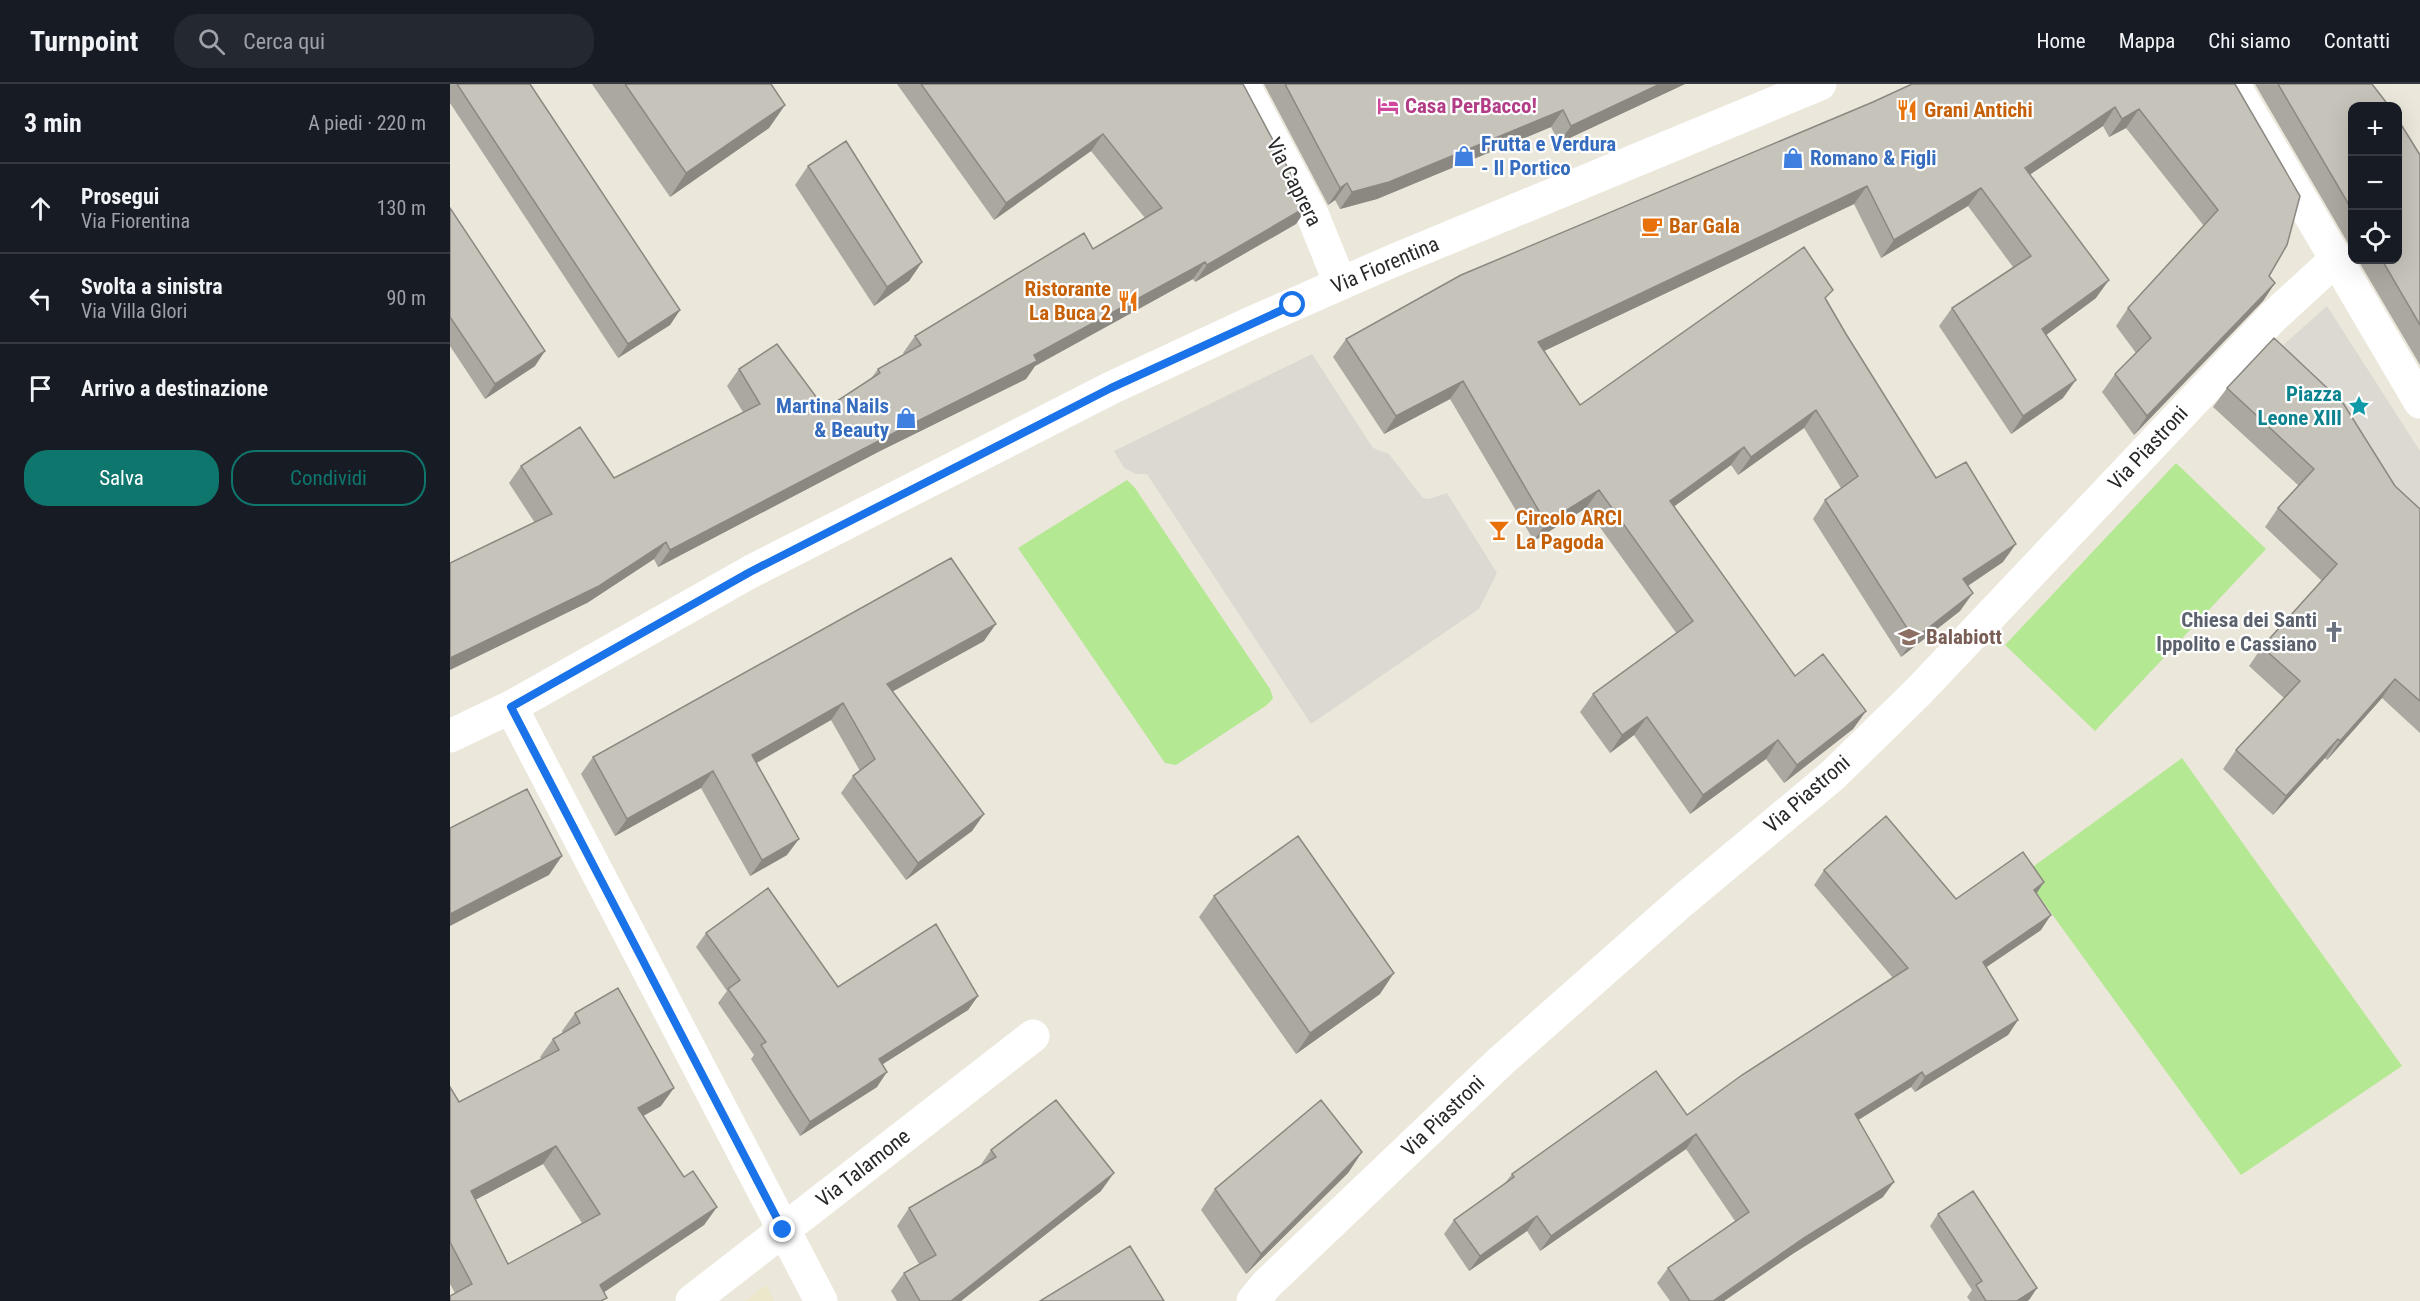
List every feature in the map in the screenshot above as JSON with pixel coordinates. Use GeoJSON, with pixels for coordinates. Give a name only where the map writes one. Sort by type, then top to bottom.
{"type":"FeatureCollection","features":[{"type":"Feature","properties":{"kind":"street","name":"Via Caprera"},"geometry":{"type":"LineString","coordinates":[[1242,84],[1313,216],[1340,283]]}},
{"type":"Feature","properties":{"kind":"street","name":"Via Fiorentina"},"geometry":{"type":"LineString","coordinates":[[450,736],[511,707],[750,572],[1111,388],[1340,283],[1820,84]]}},
{"type":"Feature","properties":{"kind":"street"},"geometry":{"type":"LineString","coordinates":[[2233,84],[2420,402]]}},
{"type":"Feature","properties":{"kind":"street","name":"Via Piastroni"},"geometry":{"type":"LineString","coordinates":[[1253,1301],[1276,1276],[1501,1061],[1682,901],[1833,775],[1919,691],[2273,317],[2335,260]]}},
{"type":"Feature","properties":{"kind":"street"},"geometry":{"type":"LineString","coordinates":[[511,707],[821,1301]]}},
{"type":"Feature","properties":{"kind":"street","name":"Via Talamone"},"geometry":{"type":"LineString","coordinates":[[692,1301],[1033,1036]]}},
{"type":"Feature","properties":{"kind":"shaded area","name":"Piazza Leone XIII"},"geometry":{"type":"Polygon","coordinates":[[[2327,306],[2420,451],[2420,528],[2272,355],[2327,306]]]}},
{"type":"Feature","properties":{"kind":"shaded area"},"geometry":{"type":"Polygon","coordinates":[[[1312,354],[1373,448],[1389,454],[1423,498],[1429,499],[1447,493],[1497,573],[1479,609],[1311,724],[1147,474],[1136,474],[1124,468],[1114,451],[1312,354]]]}},
{"type":"Feature","properties":{"kind":"shaded area"},"geometry":{"type":"Polygon","coordinates":[[[766,1285],[774,1301],[745,1301],[766,1285]]]}},
{"type":"Feature","properties":{"kind":"green space"},"geometry":{"type":"Polygon","coordinates":[[[2176,463],[2266,549],[2095,731],[2005,645],[2176,463]]]}},
{"type":"Feature","properties":{"kind":"green space"},"geometry":{"type":"Polygon","coordinates":[[[1127,480],[1135,488],[1270,689],[1273,698],[1267,705],[1176,765],[1165,763],[1018,548],[1127,480]]]}},
{"type":"Feature","properties":{"kind":"green space"},"geometry":{"type":"Polygon","coordinates":[[[2182,758],[2402,1066],[2241,1175],[2023,874],[2182,758]]]}},
{"type":"Feature","properties":{"kind":"building"},"geometry":{"type":"Polygon","coordinates":[[[457,84],[530,84],[680,310],[628,344],[457,84]]]}},
{"type":"Feature","properties":{"kind":"building"},"geometry":{"type":"Polygon","coordinates":[[[625,84],[771,84],[785,105],[686,173],[625,84]]]}},
{"type":"Feature","properties":{"kind":"building"},"geometry":{"type":"Polygon","coordinates":[[[921,84],[1243,84],[1308,206],[1207,265],[1205,262],[1034,355],[1037,361],[670,550],[666,542],[599,586],[450,658],[450,563],[552,514],[521,466],[580,427],[614,478],[760,404],[739,369],[777,344],[825,409],[880,373],[878,369],[921,345],[915,336],[1084,233],[1093,249],[1162,208],[1103,134],[1006,203],[921,84]]]}},
{"type":"Feature","properties":{"kind":"building"},"geometry":{"type":"Polygon","coordinates":[[[1285,84],[1660,84],[1571,126],[1563,110],[1389,182],[1352,192],[1347,183],[1340,188],[1285,84]]]}},
{"type":"Feature","properties":{"kind":"building"},"geometry":{"type":"Polygon","coordinates":[[[1912,84],[2235,84],[2300,196],[2287,245],[2269,276],[2275,283],[2147,416],[2115,374],[2151,338],[2128,308],[2218,210],[2139,109],[2122,119],[2115,107],[2025,168],[2109,280],[2042,329],[2076,380],[2023,416],[1952,308],[2031,256],[1981,188],[1894,240],[1867,186],[1538,342],[1580,405],[1804,247],[1833,290],[1825,298],[1936,478],[1966,462],[2016,544],[1963,579],[1973,593],[1914,639],[1825,500],[1858,476],[1816,410],[1751,457],[1744,447],[1670,501],[1795,676],[1823,654],[1866,711],[1797,765],[1778,740],[1703,795],[1647,717],[1622,735],[1593,694],[1693,621],[1599,490],[1546,523],[1463,381],[1396,416],[1346,339],[1461,275],[1912,84]]]}},
{"type":"Feature","properties":{"kind":"building"},"geometry":{"type":"Polygon","coordinates":[[[2278,84],[2372,84],[2386,102],[2348,102],[2348,203],[2278,84]]]}},
{"type":"Feature","properties":{"kind":"building"},"geometry":{"type":"Polygon","coordinates":[[[2402,126],[2420,155],[2420,325],[2384,264],[2402,264],[2402,126]]]}},
{"type":"Feature","properties":{"kind":"building"},"geometry":{"type":"Polygon","coordinates":[[[846,141],[922,262],[887,287],[808,166],[846,141]]]}},
{"type":"Feature","properties":{"kind":"building"},"geometry":{"type":"Polygon","coordinates":[[[450,208],[545,351],[495,384],[450,317],[450,208]]]}},
{"type":"Feature","properties":{"kind":"building"},"geometry":{"type":"Polygon","coordinates":[[[2274,338],[2343,403],[2395,486],[2420,509],[2420,701],[2395,679],[2340,741],[2338,739],[2286,796],[2236,750],[2300,681],[2262,647],[2337,564],[2278,508],[2314,469],[2227,388],[2274,338]]]}},
{"type":"Feature","properties":{"kind":"building"},"geometry":{"type":"Polygon","coordinates":[[[951,558],[996,624],[887,684],[984,814],[918,863],[853,776],[875,759],[843,703],[752,755],[799,839],[762,860],[713,771],[627,819],[593,757],[951,558]]]}},
{"type":"Feature","properties":{"kind":"building"},"geometry":{"type":"Polygon","coordinates":[[[527,789],[562,856],[450,914],[450,828],[527,789]]]}},
{"type":"Feature","properties":{"kind":"building"},"geometry":{"type":"Polygon","coordinates":[[[1886,816],[1956,899],[2023,852],[2044,882],[2034,890],[2051,915],[1983,962],[2018,1020],[1925,1077],[1922,1072],[1855,1114],[1894,1182],[1804,1238],[1713,1301],[1690,1301],[1668,1268],[1749,1212],[1696,1134],[1551,1236],[1537,1216],[1480,1256],[1454,1220],[1514,1177],[1512,1174],[1656,1071],[1687,1115],[1742,1075],[1908,968],[1824,870],[1886,816]]]}},
{"type":"Feature","properties":{"kind":"building"},"geometry":{"type":"Polygon","coordinates":[[[1298,836],[1394,973],[1310,1033],[1214,896],[1298,836]]]}},
{"type":"Feature","properties":{"kind":"building"},"geometry":{"type":"Polygon","coordinates":[[[768,888],[838,987],[936,924],[978,996],[879,1059],[887,1072],[810,1122],[761,1045],[766,1042],[728,989],[740,980],[706,933],[768,888]]]}},
{"type":"Feature","properties":{"kind":"building"},"geometry":{"type":"Polygon","coordinates":[[[618,988],[674,1088],[638,1108],[684,1177],[693,1171],[717,1207],[600,1285],[607,1298],[601,1301],[450,1301],[450,1296],[472,1284],[450,1242],[450,1087],[459,1102],[559,1050],[553,1039],[580,1023],[575,1013],[618,988]],[[556,1146],[471,1191],[508,1264],[600,1214],[556,1146]]]}},
{"type":"Feature","properties":{"kind":"building"},"geometry":{"type":"Polygon","coordinates":[[[1056,1100],[1114,1173],[951,1301],[920,1301],[904,1273],[936,1255],[909,1208],[996,1157],[991,1150],[1056,1100]]]}},
{"type":"Feature","properties":{"kind":"building"},"geometry":{"type":"Polygon","coordinates":[[[1321,1100],[1362,1152],[1261,1254],[1215,1189],[1321,1100]]]}},
{"type":"Feature","properties":{"kind":"building"},"geometry":{"type":"Polygon","coordinates":[[[1973,1191],[2037,1288],[2017,1301],[1986,1301],[1976,1285],[1982,1281],[1938,1214],[1973,1191]]]}},
{"type":"Feature","properties":{"kind":"building"},"geometry":{"type":"Polygon","coordinates":[[[1130,1246],[1164,1301],[1040,1301],[1130,1246]]]}},
{"type":"Feature","properties":{"kind":"place","name":"Casa PerBacco!"},"geometry":{"type":"Point","coordinates":[1388,106]}},
{"type":"Feature","properties":{"kind":"place","name":"Grani Antichi"},"geometry":{"type":"Point","coordinates":[1907,110]}},
{"type":"Feature","properties":{"kind":"place","name":"Frutta e Verdura - Il Portico"},"geometry":{"type":"Point","coordinates":[1464,156]}},
{"type":"Feature","properties":{"kind":"place","name":"Romano & Figli"},"geometry":{"type":"Point","coordinates":[1793,158]}},
{"type":"Feature","properties":{"kind":"place","name":"Bar Gala"},"geometry":{"type":"Point","coordinates":[1652,226]}},
{"type":"Feature","properties":{"kind":"place","name":"Ristorante La Buca 2"},"geometry":{"type":"Point","coordinates":[1128,301]}},
{"type":"Feature","properties":{"kind":"place","name":"Piazza Leone XIII"},"geometry":{"type":"Point","coordinates":[2359,406]}},
{"type":"Feature","properties":{"kind":"place","name":"Martina Nails & Beauty"},"geometry":{"type":"Point","coordinates":[906,418]}},
{"type":"Feature","properties":{"kind":"place","name":"Circolo ARCI La Pagoda"},"geometry":{"type":"Point","coordinates":[1499,530]}},
{"type":"Feature","properties":{"kind":"place","name":"Chiesa dei Santi Ippolito e Cassiano"},"geometry":{"type":"Point","coordinates":[2334,632]}},
{"type":"Feature","properties":{"kind":"place","name":"Balabiott"},"geometry":{"type":"Point","coordinates":[1909,637]}},
{"type":"Feature","properties":{"kind":"route"},"geometry":{"type":"LineString","coordinates":[[783,1230],[511,707],[750,572],[1111,388],[1293,305]]}}]}
